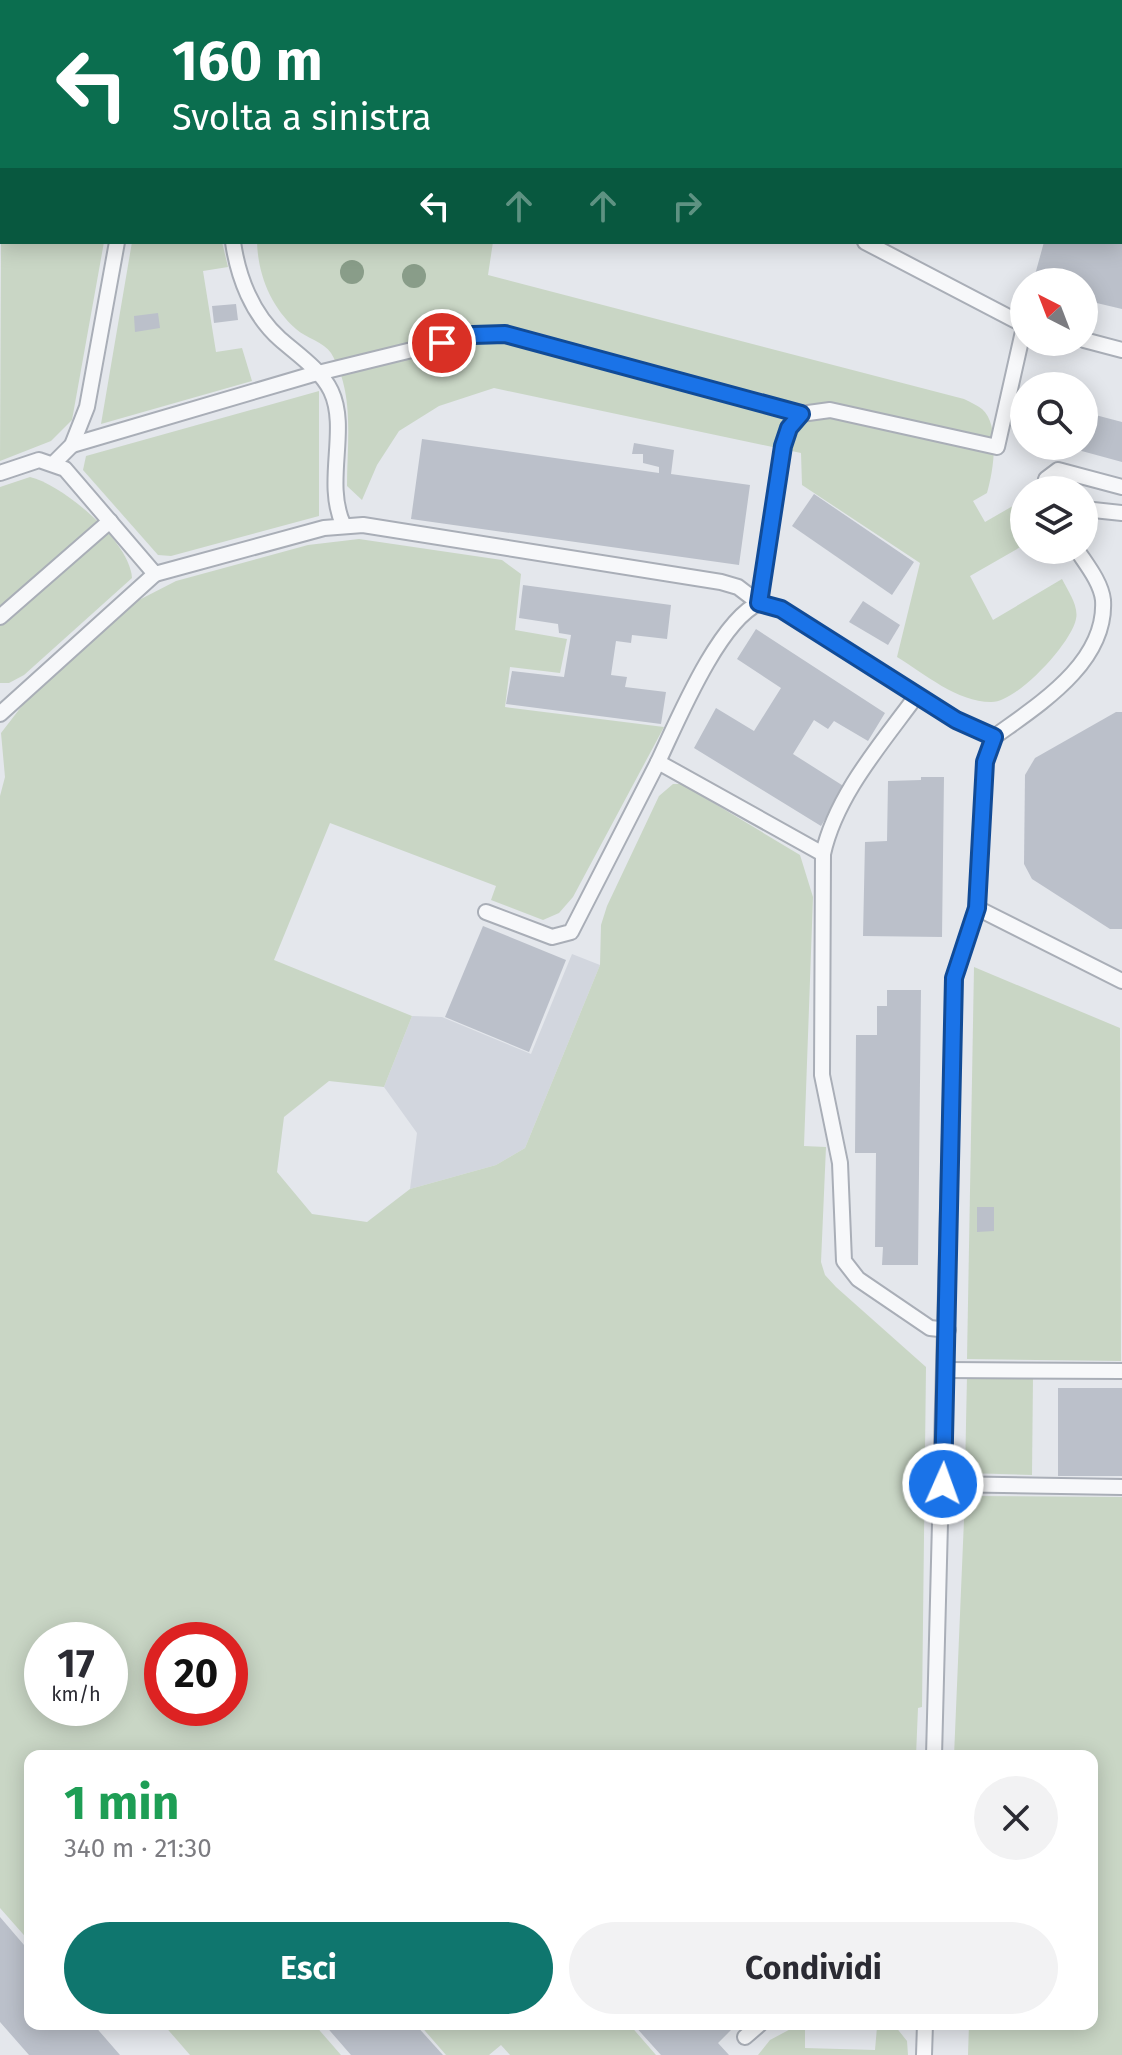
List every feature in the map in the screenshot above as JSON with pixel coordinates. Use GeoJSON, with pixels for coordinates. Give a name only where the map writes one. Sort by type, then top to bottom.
{"type":"FeatureCollection","features":[{"type":"Feature","properties":{"kind":"lane"},"geometry":{"type":"LineString","coordinates":[[54,463],[72,445],[87,407],[117,244]]}},
{"type":"Feature","properties":{"kind":"lane"},"geometry":{"type":"LineString","coordinates":[[233,244],[237,273],[253,304],[276,336],[329,386],[336,406],[335,488],[337,511],[343,524]]}},
{"type":"Feature","properties":{"kind":"lane"},"geometry":{"type":"LineString","coordinates":[[869,244],[1010,319]]}},
{"type":"Feature","properties":{"kind":"lane"},"geometry":{"type":"LineString","coordinates":[[72,445],[318,373],[473,335],[505,334],[801,414],[830,410],[997,447],[1017,356]]}},
{"type":"Feature","properties":{"kind":"lane"},"geometry":{"type":"LineString","coordinates":[[1098,344],[1122,350]]}},
{"type":"Feature","properties":{"kind":"lane"},"geometry":{"type":"LineString","coordinates":[[486,912],[552,937],[571,932],[696,681],[738,620],[759,603],[783,446],[789,428],[801,414]]}},
{"type":"Feature","properties":{"kind":"lane"},"geometry":{"type":"LineString","coordinates":[[0,473],[39,460],[65,469],[155,574]]}},
{"type":"Feature","properties":{"kind":"lane"},"geometry":{"type":"LineString","coordinates":[[1050,476],[1058,470],[1081,476]]}},
{"type":"Feature","properties":{"kind":"lane"},"geometry":{"type":"LineString","coordinates":[[1098,481],[1122,487]]}},
{"type":"Feature","properties":{"kind":"lane"},"geometry":{"type":"LineString","coordinates":[[1098,510],[1122,513]]}},
{"type":"Feature","properties":{"kind":"lane"},"geometry":{"type":"LineString","coordinates":[[0,617],[110,521]]}},
{"type":"Feature","properties":{"kind":"lane"},"geometry":{"type":"LineString","coordinates":[[1,711],[155,574],[343,524],[738,587],[759,603],[781,609],[956,720],[994,737]]}},
{"type":"Feature","properties":{"kind":"lane"},"geometry":{"type":"LineString","coordinates":[[934,1750],[948,1330],[954,978],[977,908],[985,762],[994,737],[1038,705],[1079,666],[1094,644],[1103,597],[1085,564]]}},
{"type":"Feature","properties":{"kind":"lane"},"geometry":{"type":"LineString","coordinates":[[917,695],[841,805],[823,854],[822,1075],[840,1163],[844,1261],[858,1279],[930,1328],[948,1330]]}},
{"type":"Feature","properties":{"kind":"lane"},"geometry":{"type":"LineString","coordinates":[[658,762],[823,854]]}},
{"type":"Feature","properties":{"kind":"lane"},"geometry":{"type":"LineString","coordinates":[[977,908],[1122,981]]}},
{"type":"Feature","properties":{"kind":"lane"},"geometry":{"type":"LineString","coordinates":[[946,1370],[1122,1371]]}},
{"type":"Feature","properties":{"kind":"lane"},"geometry":{"type":"LineString","coordinates":[[943,1484],[1122,1487]]}},
{"type":"Feature","properties":{"kind":"lane"},"geometry":{"type":"LineString","coordinates":[[745,2037],[753,2030]]}},
{"type":"Feature","properties":{"kind":"lane"},"geometry":{"type":"LineString","coordinates":[[924,2055],[925,2030]]}},
{"type":"Feature","properties":{"kind":"shaded area"},"geometry":{"type":"Polygon","coordinates":[[[572,954],[600,965],[525,1148],[496,1165],[410,1189],[417,1133],[384,1087],[412,1016],[442,1017],[531,1054],[572,954]]]}},
{"type":"Feature","properties":{"kind":"green space"},"geometry":{"type":"Polygon","coordinates":[[[1,244],[104,244],[72,420],[51,441],[0,461],[1,244]]]}},
{"type":"Feature","properties":{"kind":"green space"},"geometry":{"type":"Polygon","coordinates":[[[132,244],[222,244],[228,267],[203,271],[216,352],[242,348],[252,381],[101,424],[132,244]]]}},
{"type":"Feature","properties":{"kind":"green space"},"geometry":{"type":"Polygon","coordinates":[[[257,244],[493,244],[488,275],[964,399],[988,417],[994,438],[987,493],[973,501],[985,522],[1010,508],[1010,553],[970,576],[993,620],[1062,579],[1076,609],[1072,630],[1054,657],[1028,683],[1002,700],[978,701],[954,692],[897,657],[920,563],[802,485],[801,453],[494,388],[439,406],[399,431],[377,465],[362,500],[347,486],[347,401],[339,368],[328,349],[287,320],[273,301],[263,278],[257,244]]]}},
{"type":"Feature","properties":{"kind":"green space"},"geometry":{"type":"Polygon","coordinates":[[[319,391],[319,516],[171,556],[158,555],[83,470],[86,456],[319,391]]]}},
{"type":"Feature","properties":{"kind":"green space"},"geometry":{"type":"Polygon","coordinates":[[[30,477],[60,491],[93,517],[120,548],[132,578],[24,675],[9,683],[0,683],[0,487],[30,477]]]}},
{"type":"Feature","properties":{"kind":"green space"},"geometry":{"type":"Polygon","coordinates":[[[359,539],[502,560],[521,574],[515,630],[567,639],[560,673],[510,667],[505,707],[664,727],[573,897],[559,913],[543,920],[491,900],[496,886],[330,823],[274,960],[412,1016],[384,1087],[329,1081],[284,1117],[277,1172],[312,1214],[367,1222],[410,1189],[496,1165],[525,1148],[600,965],[601,925],[607,906],[659,796],[673,784],[682,784],[800,855],[813,897],[804,1146],[826,1147],[821,1262],[825,1275],[836,1287],[926,1367],[922,1707],[918,1708],[916,1750],[24,1750],[24,1935],[0,1908],[0,796],[5,777],[1,733],[28,698],[139,600],[176,581],[308,545],[359,539]]]}},
{"type":"Feature","properties":{"kind":"green space"},"geometry":{"type":"Polygon","coordinates":[[[974,967],[1120,1028],[1121,1361],[967,1359],[974,967]]]}},
{"type":"Feature","properties":{"kind":"green space"},"geometry":{"type":"Polygon","coordinates":[[[967,1376],[1033,1377],[1032,1475],[965,1473],[967,1376]]]}},
{"type":"Feature","properties":{"kind":"green space"},"geometry":{"type":"Polygon","coordinates":[[[965,1496],[1122,1497],[1122,2055],[968,2055],[969,2030],[1098,2030],[1098,1750],[954,1750],[965,1496]]]}},
{"type":"Feature","properties":{"kind":"green space"},"geometry":{"type":"Polygon","coordinates":[[[168,2030],[319,2030],[341,2055],[190,2055],[168,2030]]]}},
{"type":"Feature","properties":{"kind":"green space"},"geometry":{"type":"Polygon","coordinates":[[[424,2030],[634,2030],[656,2055],[510,2055],[501,2045],[489,2055],[446,2055],[424,2030]]]}},
{"type":"Feature","properties":{"kind":"green space"},"geometry":{"type":"Polygon","coordinates":[[[789,2030],[805,2030],[805,2048],[875,2050],[877,2030],[898,2030],[907,2041],[908,2055],[758,2055],[770,2040],[789,2030]]]}},
{"type":"Feature","properties":{"kind":"building"},"geometry":{"type":"Polygon","coordinates":[[[1043,244],[1122,244],[1122,309],[1098,303],[1098,268],[1037,268],[1043,244]]]}},
{"type":"Feature","properties":{"kind":"building"},"geometry":{"type":"Polygon","coordinates":[[[236,304],[238,320],[214,323],[212,306],[236,304]]]}},
{"type":"Feature","properties":{"kind":"building"},"geometry":{"type":"Polygon","coordinates":[[[158,313],[160,328],[135,332],[134,316],[158,313]]]}},
{"type":"Feature","properties":{"kind":"building"},"geometry":{"type":"Polygon","coordinates":[[[1098,416],[1122,422],[1122,462],[1098,455],[1098,416]]]}},
{"type":"Feature","properties":{"kind":"building"},"geometry":{"type":"Polygon","coordinates":[[[422,439],[659,473],[659,467],[643,463],[643,454],[632,454],[634,443],[674,450],[671,474],[750,485],[739,565],[411,519],[422,439]]]}},
{"type":"Feature","properties":{"kind":"building"},"geometry":{"type":"Polygon","coordinates":[[[814,494],[914,562],[892,595],[792,526],[814,494]]]}},
{"type":"Feature","properties":{"kind":"building"},"geometry":{"type":"Polygon","coordinates":[[[523,585],[671,605],[667,639],[632,635],[631,643],[616,641],[611,675],[627,677],[625,687],[666,692],[661,724],[506,704],[512,671],[564,677],[571,635],[559,633],[558,624],[519,618],[523,585]]]}},
{"type":"Feature","properties":{"kind":"building"},"geometry":{"type":"Polygon","coordinates":[[[863,601],[900,625],[888,645],[849,622],[863,601]]]}},
{"type":"Feature","properties":{"kind":"building"},"geometry":{"type":"Polygon","coordinates":[[[756,629],[885,713],[868,741],[834,721],[828,729],[814,720],[793,754],[845,787],[821,826],[694,748],[716,708],[754,731],[781,688],[737,659],[756,629]]]}},
{"type":"Feature","properties":{"kind":"building"},"geometry":{"type":"Polygon","coordinates":[[[1116,712],[1122,712],[1122,929],[1110,929],[1032,879],[1024,864],[1025,775],[1035,758],[1116,712]]]}},
{"type":"Feature","properties":{"kind":"building"},"geometry":{"type":"Polygon","coordinates":[[[921,777],[944,777],[942,937],[863,936],[865,842],[887,841],[888,781],[921,780],[921,777]]]}},
{"type":"Feature","properties":{"kind":"building"},"geometry":{"type":"Polygon","coordinates":[[[483,926],[566,960],[529,1052],[445,1017],[483,926]]]}},
{"type":"Feature","properties":{"kind":"building"},"geometry":{"type":"Polygon","coordinates":[[[887,990],[921,990],[918,1265],[882,1265],[883,1247],[875,1247],[876,1153],[855,1153],[856,1035],[877,1035],[877,1006],[887,1006],[887,990]]]}},
{"type":"Feature","properties":{"kind":"building"},"geometry":{"type":"Polygon","coordinates":[[[977,1207],[994,1207],[994,1231],[977,1232],[977,1207]]]}},
{"type":"Feature","properties":{"kind":"building"},"geometry":{"type":"Polygon","coordinates":[[[1058,1388],[1122,1388],[1122,1476],[1058,1476],[1058,1388]]]}},
{"type":"Feature","properties":{"kind":"building"},"geometry":{"type":"Polygon","coordinates":[[[0,1917],[24,1945],[24,2030],[98,2030],[120,2055],[29,2055],[0,2022],[0,1917]]]}},
{"type":"Feature","properties":{"kind":"building"},"geometry":{"type":"Polygon","coordinates":[[[329,2030],[420,2030],[443,2055],[351,2055],[329,2030]]]}},
{"type":"Feature","properties":{"kind":"building"},"geometry":{"type":"Polygon","coordinates":[[[638,2030],[731,2030],[718,2043],[729,2055],[661,2055],[638,2030]]]}},
{"type":"Feature","properties":{"kind":"route"},"geometry":{"type":"LineString","coordinates":[[442,343],[473,335],[505,334],[801,414],[789,428],[783,446],[759,603],[781,609],[956,720],[994,737],[985,762],[977,908],[954,978],[943,1484]]}}]}
